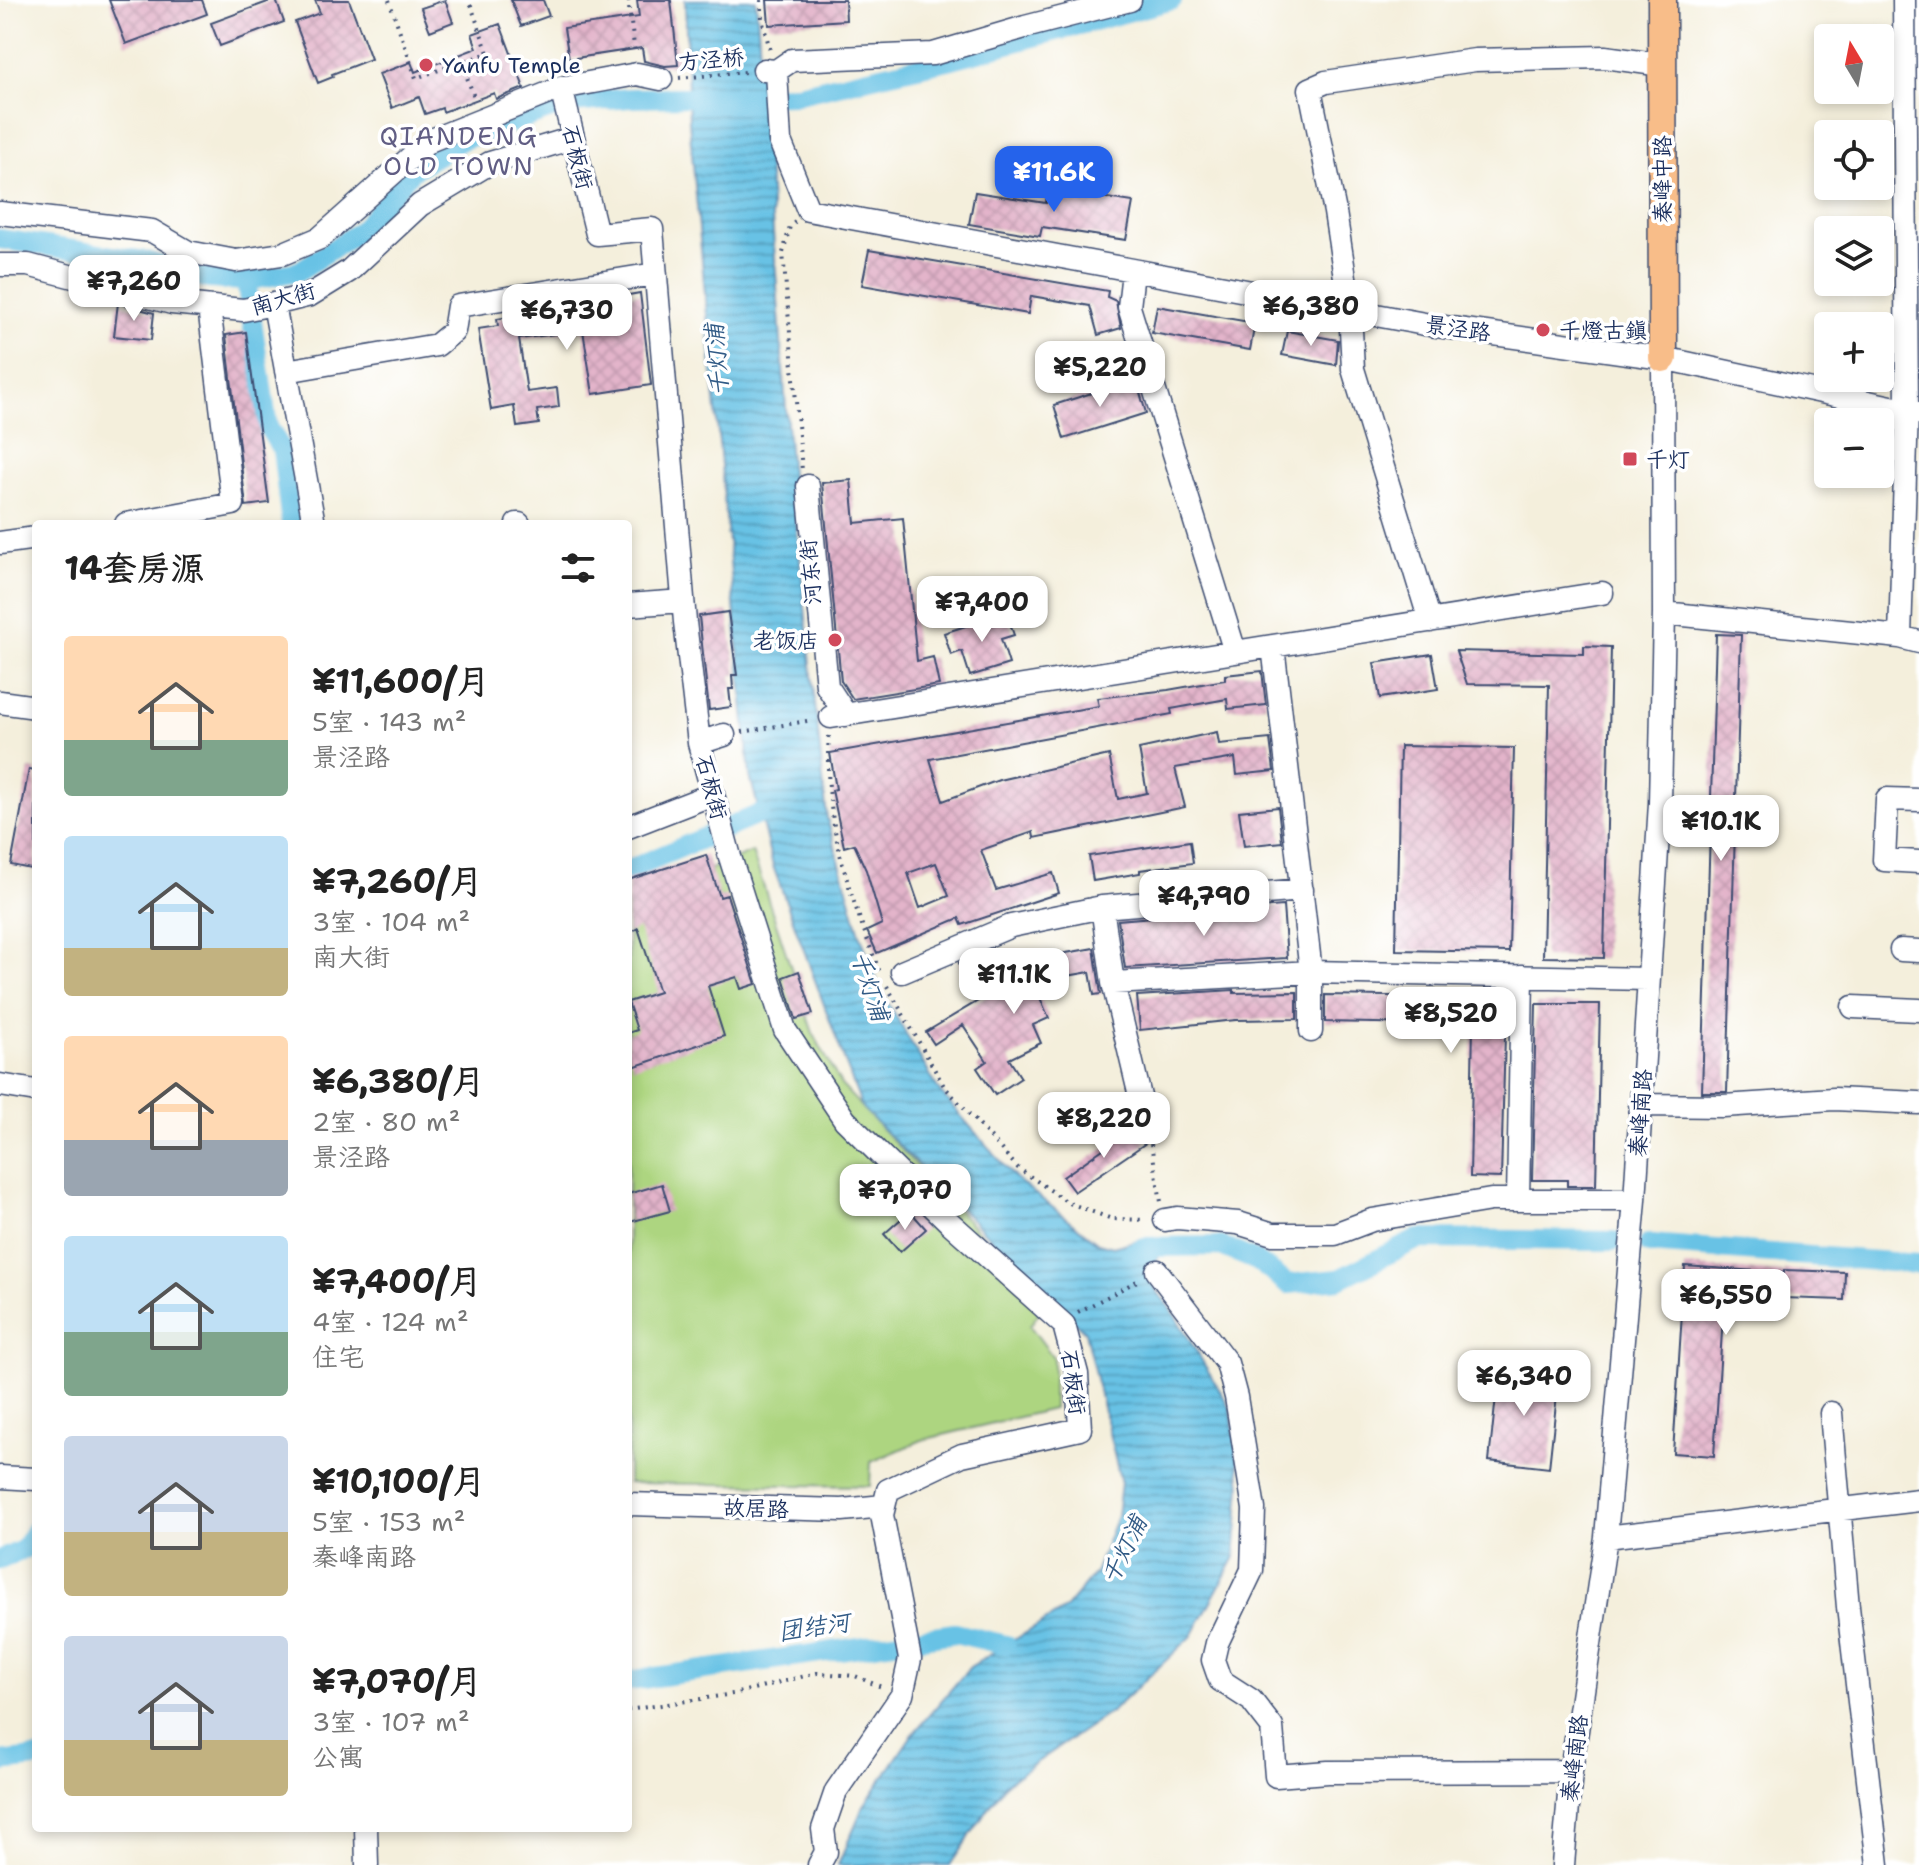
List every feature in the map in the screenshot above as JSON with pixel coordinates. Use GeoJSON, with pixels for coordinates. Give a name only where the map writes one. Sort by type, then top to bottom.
{"type":"FeatureCollection","features":[{"type":"Feature","properties":{"kind":"main road","name":"秦峰中路"},"geometry":{"type":"LineString","coordinates":[[1662,0],[1663,358]]}},
{"type":"Feature","properties":{"kind":"street"},"geometry":{"type":"LineString","coordinates":[[808,210],[780,141],[772,75],[792,60],[933,54],[1130,0]]}},
{"type":"Feature","properties":{"kind":"street"},"geometry":{"type":"LineString","coordinates":[[1664,613],[1910,639],[1913,412],[1904,0]]}},
{"type":"Feature","properties":{"kind":"street"},"geometry":{"type":"LineString","coordinates":[[1430,621],[1353,369],[1350,310],[1335,212],[1310,89],[1326,82],[1475,60],[1605,57],[1662,65]]}},
{"type":"Feature","properties":{"kind":"street"},"geometry":{"type":"LineString","coordinates":[[0,213],[152,231],[188,252],[236,261],[282,254],[320,238],[429,141],[561,88],[637,74],[661,79]]}},
{"type":"Feature","properties":{"kind":"street","name":"石板街"},"geometry":{"type":"LineString","coordinates":[[561,88],[597,234],[652,229],[683,601],[699,743],[785,1030],[845,1120],[949,1222],[1049,1313],[1063,1320],[1077,1374],[1080,1429],[962,1455],[888,1490],[884,1506]]}},
{"type":"Feature","properties":{"kind":"street","name":"南大街"},"geometry":{"type":"LineString","coordinates":[[0,265],[28,265],[172,303],[259,307],[310,295],[349,271],[420,205],[490,163],[573,138]]}},
{"type":"Feature","properties":{"kind":"street","name":"景泾路"},"geometry":{"type":"LineString","coordinates":[[808,210],[1430,325],[1663,358],[1913,412]]}},
{"type":"Feature","properties":{"kind":"street"},"geometry":{"type":"LineString","coordinates":[[1133,272],[1129,307],[1235,652]]}},
{"type":"Feature","properties":{"kind":"street"},"geometry":{"type":"LineString","coordinates":[[286,371],[437,345],[454,331],[458,306],[655,274]]}},
{"type":"Feature","properties":{"kind":"street"},"geometry":{"type":"LineString","coordinates":[[147,520],[233,504],[209,307]]}},
{"type":"Feature","properties":{"kind":"street"},"geometry":{"type":"LineString","coordinates":[[259,307],[286,371],[313,520]]}},
{"type":"Feature","properties":{"kind":"street","name":"秦峰南路"},"geometry":{"type":"LineString","coordinates":[[1563,1865],[1571,1771],[1606,1537],[1635,1200],[1660,803],[1664,613],[1663,358]]}},
{"type":"Feature","properties":{"kind":"street","name":"河东街"},"geometry":{"type":"LineString","coordinates":[[805,485],[827,686],[838,716]]}},
{"type":"Feature","properties":{"kind":"street"},"geometry":{"type":"LineString","coordinates":[[0,543],[32,539]]}},
{"type":"Feature","properties":{"kind":"street"},"geometry":{"type":"LineString","coordinates":[[838,716],[1602,593]]}},
{"type":"Feature","properties":{"kind":"street"},"geometry":{"type":"LineString","coordinates":[[632,605],[683,601]]}},
{"type":"Feature","properties":{"kind":"street"},"geometry":{"type":"LineString","coordinates":[[1273,646],[1311,972],[1311,1031]]}},
{"type":"Feature","properties":{"kind":"street"},"geometry":{"type":"LineString","coordinates":[[0,702],[32,706]]}},
{"type":"Feature","properties":{"kind":"street"},"geometry":{"type":"LineString","coordinates":[[699,743],[724,735]]}},
{"type":"Feature","properties":{"kind":"street"},"geometry":{"type":"LineString","coordinates":[[1919,800],[1887,799],[1884,860],[1919,862]]}},
{"type":"Feature","properties":{"kind":"street"},"geometry":{"type":"LineString","coordinates":[[632,826],[715,801]]}},
{"type":"Feature","properties":{"kind":"street"},"geometry":{"type":"LineString","coordinates":[[893,976],[1011,926],[1102,907],[1302,890]]}},
{"type":"Feature","properties":{"kind":"street"},"geometry":{"type":"LineString","coordinates":[[1102,907],[1113,983],[1147,1126]]}},
{"type":"Feature","properties":{"kind":"street"},"geometry":{"type":"LineString","coordinates":[[1113,983],[1311,972],[1648,979]]}},
{"type":"Feature","properties":{"kind":"street"},"geometry":{"type":"LineString","coordinates":[[1518,1200],[1522,976]]}},
{"type":"Feature","properties":{"kind":"street"},"geometry":{"type":"LineString","coordinates":[[1853,1007],[1919,1010]]}},
{"type":"Feature","properties":{"kind":"street"},"geometry":{"type":"LineString","coordinates":[[0,1085],[32,1090]]}},
{"type":"Feature","properties":{"kind":"street"},"geometry":{"type":"LineString","coordinates":[[1640,1105],[1723,1106],[1834,1099],[1919,1103]]}},
{"type":"Feature","properties":{"kind":"street"},"geometry":{"type":"LineString","coordinates":[[1165,1220],[1177,1218],[1238,1223],[1273,1234],[1335,1234],[1372,1220],[1491,1200],[1635,1200]]}},
{"type":"Feature","properties":{"kind":"street"},"geometry":{"type":"LineString","coordinates":[[1154,1272],[1227,1363],[1236,1397],[1254,1509],[1252,1570],[1217,1643],[1213,1660],[1220,1680],[1251,1700],[1272,1727],[1276,1776],[1328,1772],[1571,1771]]}},
{"type":"Feature","properties":{"kind":"street"},"geometry":{"type":"LineString","coordinates":[[1831,1413],[1850,1622],[1878,1865]]}},
{"type":"Feature","properties":{"kind":"street"},"geometry":{"type":"LineString","coordinates":[[0,1477],[32,1479]]}},
{"type":"Feature","properties":{"kind":"street"},"geometry":{"type":"LineString","coordinates":[[1606,1537],[1919,1500]]}},
{"type":"Feature","properties":{"kind":"street","name":"故居路"},"geometry":{"type":"LineString","coordinates":[[632,1504],[842,1510],[884,1506]]}},
{"type":"Feature","properties":{"kind":"street"},"geometry":{"type":"LineString","coordinates":[[819,1865],[826,1852],[823,1829],[836,1791],[902,1695],[910,1659],[882,1515],[884,1506]]}},
{"type":"Feature","properties":{"kind":"street"},"geometry":{"type":"LineString","coordinates":[[366,1832],[367,1865]]}},
{"type":"Feature","properties":{"kind":"path"},"geometry":{"type":"LineString","coordinates":[[389,0],[416,78],[488,53],[469,0]]}},
{"type":"Feature","properties":{"kind":"path"},"geometry":{"type":"LineString","coordinates":[[628,0],[637,74]]}},
{"type":"Feature","properties":{"kind":"path"},"geometry":{"type":"LineString","coordinates":[[761,0],[772,75]]}},
{"type":"Feature","properties":{"kind":"path"},"geometry":{"type":"LineString","coordinates":[[462,62],[483,121]]}},
{"type":"Feature","properties":{"kind":"path","name":"方泾桥"},"geometry":{"type":"LineString","coordinates":[[661,79],[772,75]]}},
{"type":"Feature","properties":{"kind":"path"},"geometry":{"type":"LineString","coordinates":[[805,485],[783,253],[790,226],[808,210]]}},
{"type":"Feature","properties":{"kind":"path"},"geometry":{"type":"LineString","coordinates":[[724,735],[838,716],[827,761],[836,843],[863,929],[893,976],[944,1086],[1018,1168],[1069,1203],[1112,1219],[1165,1220],[1147,1126]]}},
{"type":"Feature","properties":{"kind":"path"},"geometry":{"type":"LineString","coordinates":[[1063,1320],[1154,1272]]}},
{"type":"Feature","properties":{"kind":"path"},"geometry":{"type":"LineString","coordinates":[[632,1709],[733,1694],[817,1673],[855,1676],[902,1695]]}},
{"type":"Feature","properties":{"kind":"green space"},"geometry":{"type":"Polygon","coordinates":[[[752,852],[813,1033],[841,1085],[983,1237],[1049,1298],[1030,1326],[1053,1357],[1053,1409],[922,1440],[871,1462],[870,1486],[632,1483],[632,901],[752,852]]]}},
{"type":"Feature","properties":{"kind":"water","name":"千灯浦"},"geometry":{"type":"Polygon","coordinates":[[[685,0],[756,0],[790,464],[827,818],[860,934],[881,991],[940,1092],[1015,1178],[1098,1243],[1113,1247],[1142,1239],[1157,1248],[1158,1258],[1150,1270],[1154,1287],[1171,1309],[1231,1409],[1241,1486],[1235,1557],[1192,1636],[1112,1711],[1005,1784],[950,1865],[838,1865],[863,1807],[912,1735],[970,1667],[1065,1609],[1095,1573],[1117,1516],[1121,1483],[1085,1332],[862,1108],[773,866],[750,776],[689,121],[685,0]]]}},
{"type":"Feature","properties":{"kind":"building"},"geometry":{"type":"Polygon","coordinates":[[[109,0],[202,0],[207,14],[126,44],[109,0]]]}},
{"type":"Feature","properties":{"kind":"building"},"geometry":{"type":"Polygon","coordinates":[[[276,0],[284,22],[220,46],[211,23],[276,0]]]}},
{"type":"Feature","properties":{"kind":"building"},"geometry":{"type":"Polygon","coordinates":[[[315,0],[349,0],[371,59],[332,74],[333,77],[318,83],[295,22],[320,13],[315,0]]]}},
{"type":"Feature","properties":{"kind":"building"},"geometry":{"type":"Polygon","coordinates":[[[445,0],[453,22],[430,31],[421,8],[445,0]]]}},
{"type":"Feature","properties":{"kind":"building"},"geometry":{"type":"Polygon","coordinates":[[[511,0],[543,0],[549,16],[521,26],[511,0]]]}},
{"type":"Feature","properties":{"kind":"building"},"geometry":{"type":"Polygon","coordinates":[[[637,0],[671,0],[678,65],[665,66],[644,61],[642,48],[569,59],[564,28],[639,17],[637,0]]]}},
{"type":"Feature","properties":{"kind":"building"},"geometry":{"type":"Polygon","coordinates":[[[767,0],[845,0],[846,20],[769,25],[767,0]]]}},
{"type":"Feature","properties":{"kind":"building"},"geometry":{"type":"Polygon","coordinates":[[[500,24],[524,88],[496,99],[494,93],[443,112],[442,108],[425,114],[419,97],[392,108],[379,74],[411,62],[415,72],[477,48],[472,34],[500,24]]]}},
{"type":"Feature","properties":{"kind":"building"},"geometry":{"type":"Polygon","coordinates":[[[1048,189],[1133,202],[1126,240],[1042,227],[1040,236],[969,224],[975,192],[1046,203],[1048,189]]]}},
{"type":"Feature","properties":{"kind":"building"},"geometry":{"type":"Polygon","coordinates":[[[869,250],[1108,291],[1107,297],[1116,301],[1121,328],[1098,335],[1090,306],[1031,296],[1028,314],[862,285],[869,250]]]}},
{"type":"Feature","properties":{"kind":"building"},"geometry":{"type":"Polygon","coordinates":[[[640,293],[651,385],[593,394],[583,330],[519,339],[527,392],[557,388],[559,407],[537,410],[539,424],[517,427],[514,406],[491,410],[478,329],[498,326],[497,319],[640,293]]]}},
{"type":"Feature","properties":{"kind":"building"},"geometry":{"type":"Polygon","coordinates":[[[118,303],[154,313],[151,340],[114,336],[118,303]]]}},
{"type":"Feature","properties":{"kind":"building"},"geometry":{"type":"Polygon","coordinates":[[[1157,306],[1255,323],[1250,350],[1152,333],[1157,306]]]}},
{"type":"Feature","properties":{"kind":"building"},"geometry":{"type":"Polygon","coordinates":[[[1287,331],[1338,340],[1336,365],[1282,355],[1287,331]]]}},
{"type":"Feature","properties":{"kind":"building"},"geometry":{"type":"Polygon","coordinates":[[[246,332],[269,503],[246,506],[226,335],[246,332]]]}},
{"type":"Feature","properties":{"kind":"building"},"geometry":{"type":"Polygon","coordinates":[[[1136,379],[1146,413],[1064,439],[1054,405],[1136,379]]]}},
{"type":"Feature","properties":{"kind":"building"},"geometry":{"type":"Polygon","coordinates":[[[851,480],[855,523],[903,518],[917,661],[933,657],[939,685],[853,699],[841,681],[822,483],[851,480]]]}},
{"type":"Feature","properties":{"kind":"building"},"geometry":{"type":"Polygon","coordinates":[[[728,612],[737,675],[732,675],[733,689],[729,689],[731,707],[709,710],[699,616],[728,612]]]}},
{"type":"Feature","properties":{"kind":"building"},"geometry":{"type":"Polygon","coordinates":[[[1006,613],[1014,635],[1001,639],[1009,664],[970,676],[962,651],[951,655],[944,633],[1006,613]]]}},
{"type":"Feature","properties":{"kind":"building"},"geometry":{"type":"Polygon","coordinates":[[[1716,634],[1741,635],[1727,1092],[1702,1092],[1716,634]]]}},
{"type":"Feature","properties":{"kind":"building"},"geometry":{"type":"Polygon","coordinates":[[[1584,646],[1611,647],[1604,958],[1543,957],[1549,685],[1467,684],[1456,651],[1584,654],[1584,646]]]}},
{"type":"Feature","properties":{"kind":"building"},"geometry":{"type":"Polygon","coordinates":[[[1432,654],[1438,689],[1380,698],[1374,663],[1432,654]]]}},
{"type":"Feature","properties":{"kind":"building"},"geometry":{"type":"Polygon","coordinates":[[[1262,671],[1266,705],[1228,709],[1227,699],[1171,709],[1172,714],[930,759],[943,801],[999,780],[1109,755],[1118,799],[1147,793],[1139,749],[1217,732],[1219,744],[1270,739],[1274,771],[1237,775],[1235,758],[1175,768],[1185,807],[1034,838],[1033,832],[981,850],[996,890],[1053,873],[1059,893],[962,925],[959,918],[877,953],[867,931],[882,924],[866,870],[854,844],[844,847],[832,790],[836,789],[830,753],[1099,706],[1097,698],[1225,680],[1225,675],[1262,671]],[[936,863],[908,873],[920,908],[949,896],[936,863]]]}},
{"type":"Feature","properties":{"kind":"building"},"geometry":{"type":"Polygon","coordinates":[[[1400,746],[1514,748],[1509,952],[1396,950],[1400,746]]]}},
{"type":"Feature","properties":{"kind":"building"},"geometry":{"type":"Polygon","coordinates":[[[29,769],[32,769],[32,869],[11,865],[29,769]]]}},
{"type":"Feature","properties":{"kind":"building"},"geometry":{"type":"Polygon","coordinates":[[[1278,807],[1282,842],[1244,846],[1239,811],[1278,807]]]}},
{"type":"Feature","properties":{"kind":"building"},"geometry":{"type":"Polygon","coordinates":[[[1190,841],[1193,863],[1140,870],[1140,873],[1093,881],[1089,856],[1190,841]]]}},
{"type":"Feature","properties":{"kind":"building"},"geometry":{"type":"Polygon","coordinates":[[[706,855],[720,897],[727,895],[756,984],[741,989],[737,977],[708,986],[724,1036],[633,1067],[632,1032],[637,1030],[632,1001],[659,992],[638,928],[632,932],[632,879],[706,855]]]}},
{"type":"Feature","properties":{"kind":"building"},"geometry":{"type":"Polygon","coordinates":[[[1283,906],[1287,958],[1125,968],[1118,920],[1283,906]]]}},
{"type":"Feature","properties":{"kind":"building"},"geometry":{"type":"Polygon","coordinates":[[[1094,948],[1101,994],[1094,995],[1090,972],[1033,982],[1049,1018],[1033,1025],[1041,1043],[1009,1059],[1021,1078],[995,1095],[977,1068],[987,1061],[963,1025],[934,1044],[926,1032],[1055,955],[1094,948]]]}},
{"type":"Feature","properties":{"kind":"building"},"geometry":{"type":"Polygon","coordinates":[[[992,949],[997,965],[964,976],[959,963],[992,949]]]}},
{"type":"Feature","properties":{"kind":"building"},"geometry":{"type":"Polygon","coordinates":[[[799,971],[813,1014],[796,1019],[783,977],[799,971]]]}},
{"type":"Feature","properties":{"kind":"building"},"geometry":{"type":"Polygon","coordinates":[[[1234,990],[1234,993],[1297,992],[1297,1019],[1236,1020],[1140,1030],[1137,996],[1234,990]]]}},
{"type":"Feature","properties":{"kind":"building"},"geometry":{"type":"Polygon","coordinates":[[[1325,995],[1506,998],[1501,1178],[1470,1177],[1473,1025],[1325,1022],[1325,995]]]}},
{"type":"Feature","properties":{"kind":"building"},"geometry":{"type":"Polygon","coordinates":[[[1536,1004],[1600,1004],[1596,1186],[1567,1186],[1567,1180],[1532,1180],[1536,1004]]]}},
{"type":"Feature","properties":{"kind":"building"},"geometry":{"type":"Polygon","coordinates":[[[1133,1128],[1146,1143],[1074,1192],[1063,1177],[1133,1128]]]}},
{"type":"Feature","properties":{"kind":"building"},"geometry":{"type":"Polygon","coordinates":[[[662,1184],[670,1211],[632,1221],[632,1193],[662,1184]]]}},
{"type":"Feature","properties":{"kind":"building"},"geometry":{"type":"Polygon","coordinates":[[[910,1211],[926,1229],[900,1252],[884,1234],[910,1211]]]}},
{"type":"Feature","properties":{"kind":"building"},"geometry":{"type":"Polygon","coordinates":[[[1685,1266],[1784,1273],[1784,1270],[1845,1272],[1844,1300],[1783,1298],[1782,1303],[1724,1300],[1714,1456],[1673,1453],[1685,1266]]]}},
{"type":"Feature","properties":{"kind":"building"},"geometry":{"type":"Polygon","coordinates":[[[1499,1369],[1559,1376],[1549,1468],[1489,1461],[1499,1369]]]}},
{"type":"Feature","properties":{"kind":"waterway"},"geometry":{"type":"LineString","coordinates":[[571,103],[630,98],[794,95],[948,60],[1172,0]]}},
{"type":"Feature","properties":{"kind":"waterway"},"geometry":{"type":"LineString","coordinates":[[0,239],[145,261],[209,279],[246,281],[299,271],[360,231],[413,170],[462,140],[557,107]]}},
{"type":"Feature","properties":{"kind":"waterway"},"geometry":{"type":"LineString","coordinates":[[246,281],[268,427],[282,450],[291,520]]}},
{"type":"Feature","properties":{"kind":"waterway"},"geometry":{"type":"LineString","coordinates":[[632,868],[760,814]]}},
{"type":"Feature","properties":{"kind":"waterway"},"geometry":{"type":"LineString","coordinates":[[1131,1253],[1145,1247],[1221,1246],[1257,1261],[1288,1284],[1339,1279],[1418,1239],[1613,1241]]}},
{"type":"Feature","properties":{"kind":"waterway"},"geometry":{"type":"LineString","coordinates":[[1649,1244],[1919,1264]]}},
{"type":"Feature","properties":{"kind":"waterway"},"geometry":{"type":"LineString","coordinates":[[0,1560],[24,1549],[32,1536]]}},
{"type":"Feature","properties":{"kind":"waterway","name":"团结河"},"geometry":{"type":"LineString","coordinates":[[632,1680],[955,1633],[1006,1645]]}},
{"type":"Feature","properties":{"kind":"waterway","name":"团结河"},"geometry":{"type":"LineString","coordinates":[[0,1762],[32,1758]]}},
{"type":"Feature","properties":{"kind":"place","name":"Yanfu Temple"},"geometry":{"type":"Point","coordinates":[426,65]}},
{"type":"Feature","properties":{"kind":"place","name":"千燈古鎮"},"geometry":{"type":"Point","coordinates":[1543,330]}},
{"type":"Feature","properties":{"kind":"place","name":"千灯"},"geometry":{"type":"Point","coordinates":[1630,459]}},
{"type":"Feature","properties":{"kind":"place","name":"老饭店"},"geometry":{"type":"Point","coordinates":[835,640]}},
{"type":"Feature","properties":{"kind":"district","name":"QIANDENG OLD TOWN"},"geometry":{"type":"Point","coordinates":[459,151]}}]}
